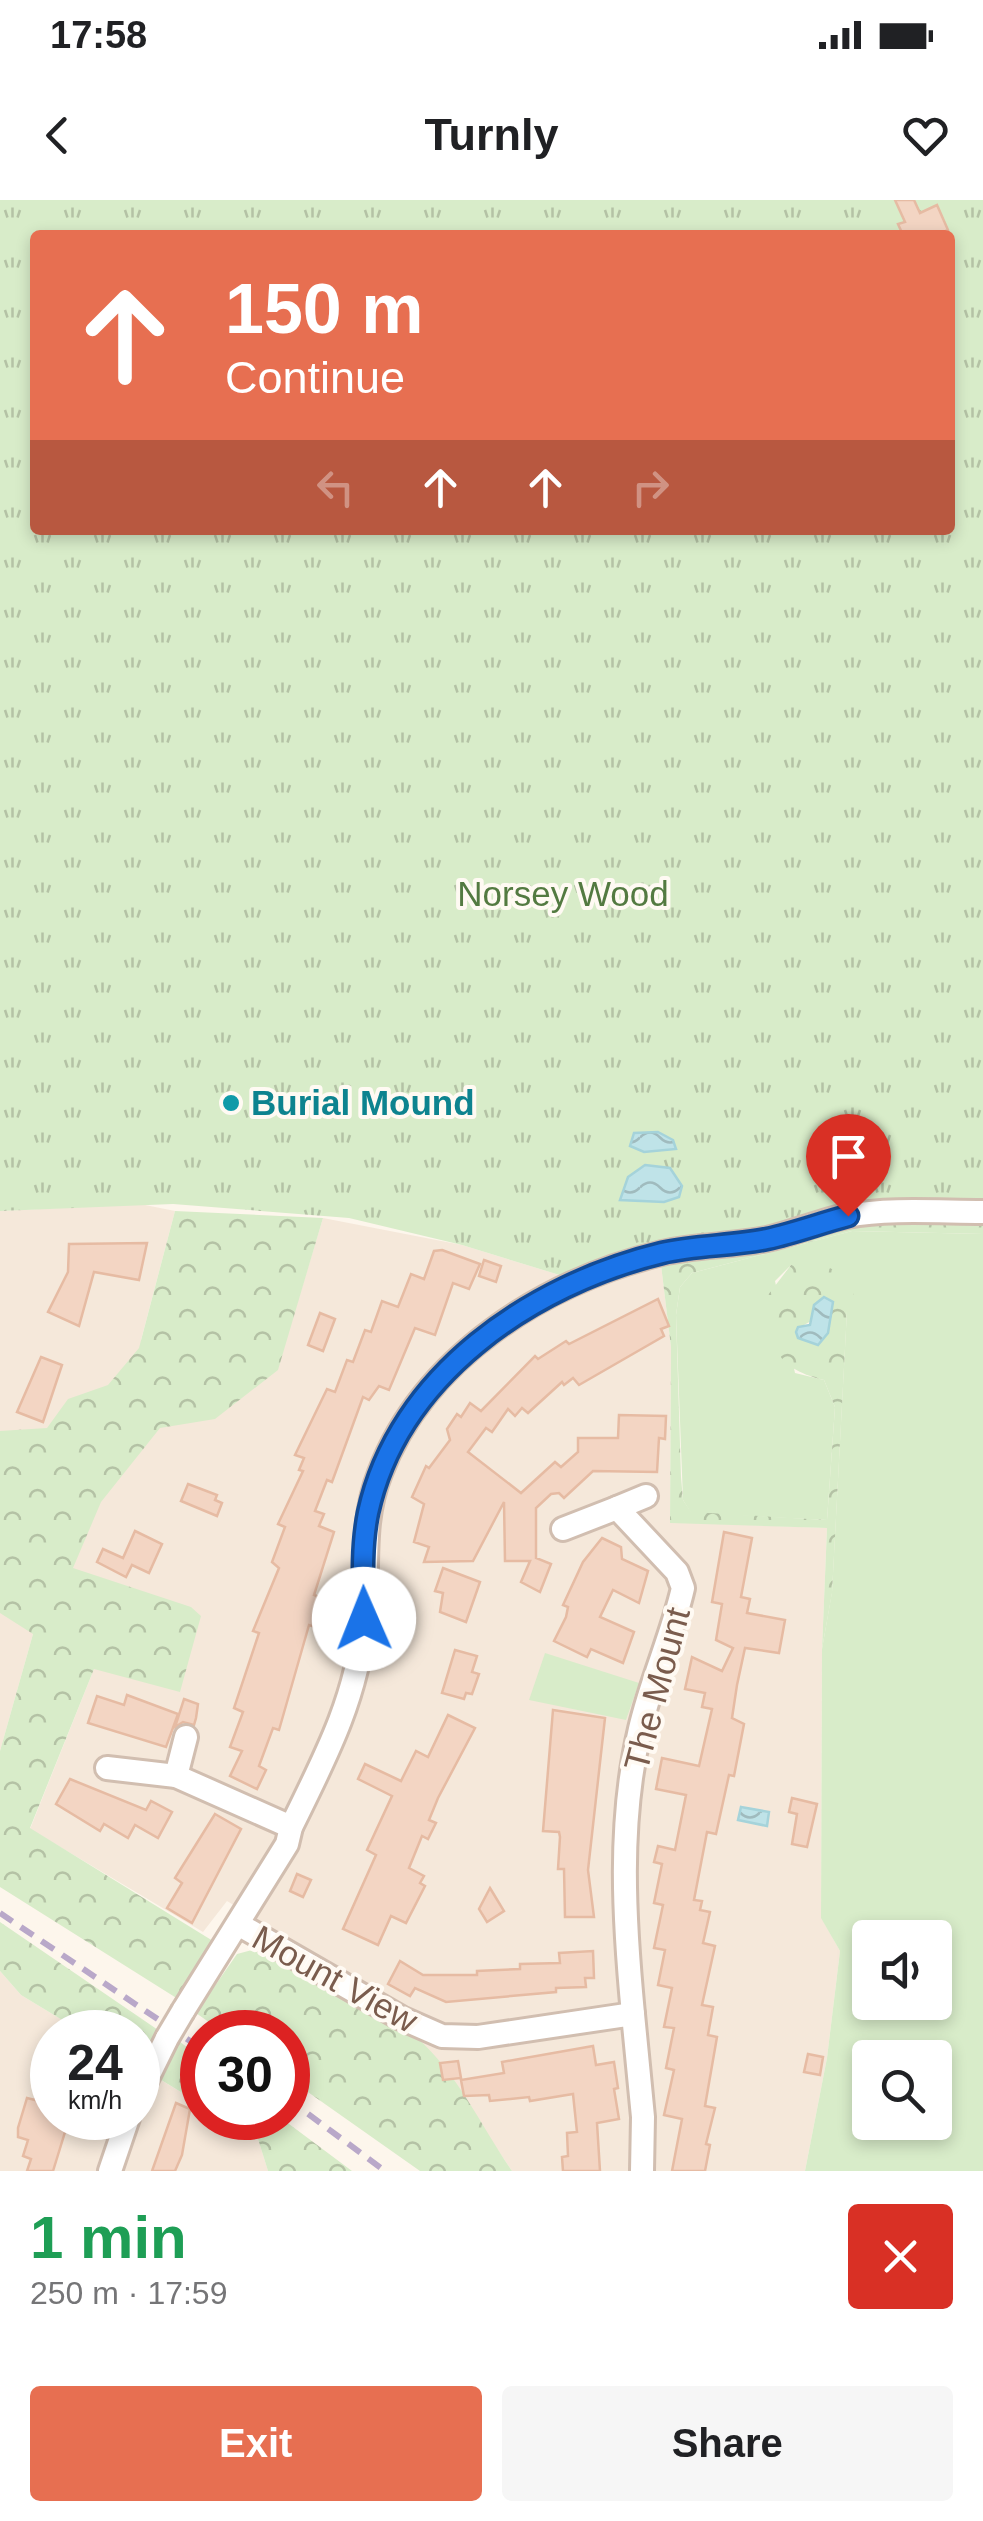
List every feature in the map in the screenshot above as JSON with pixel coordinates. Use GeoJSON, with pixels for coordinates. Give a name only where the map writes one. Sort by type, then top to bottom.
{"type":"FeatureCollection","features":[{"type":"Feature","properties":{"kind":"street"},"geometry":{"type":"LineString","coordinates":[[160,2052],[287,1844],[291,1827],[341,1725],[351,1694],[364,1619],[363,1548],[368,1514],[394,1442],[457,1360],[511,1318],[566,1287],[662,1253],[766,1239],[848,1216],[983,1212]]}},
{"type":"Feature","properties":{"kind":"street"},"geometry":{"type":"LineString","coordinates":[[563,1529],[646,1496]]}},
{"type":"Feature","properties":{"kind":"street","name":"The Mount"},"geometry":{"type":"LineString","coordinates":[[617,1508],[678,1572],[683,1588],[640,1729],[632,1778],[624,1909],[633,2014]]}},
{"type":"Feature","properties":{"kind":"street"},"geometry":{"type":"LineString","coordinates":[[176,1776],[186,1737]]}},
{"type":"Feature","properties":{"kind":"street"},"geometry":{"type":"LineString","coordinates":[[107,1768],[176,1776],[291,1827]]}},
{"type":"Feature","properties":{"kind":"street","name":"Mount View"},"geometry":{"type":"LineString","coordinates":[[238,1924],[401,2018],[442,2036],[478,2037],[633,2014]]}},
{"type":"Feature","properties":{"kind":"street"},"geometry":{"type":"LineString","coordinates":[[633,2014],[642,2100],[642,2171]]}},
{"type":"Feature","properties":{"kind":"street"},"geometry":{"type":"LineString","coordinates":[[110,2171],[121,2140]]}},
{"type":"Feature","properties":{"kind":"shaded area"},"geometry":{"type":"Polygon","coordinates":[[[140,1204],[175,1211],[141,1340],[277,1370],[323,1218],[462,1245],[566,1277],[619,1279],[661,1265],[671,1347],[670,1522],[827,1528],[822,1649],[821,1917],[840,1951],[827,2058],[805,2171],[512,2171],[435,2057],[416,2037],[245,1912],[227,1901],[203,1932],[30,1829],[94,1669],[33,1634],[0,1751],[0,1211],[140,1204]]]}},
{"type":"Feature","properties":{"kind":"shaded area"},"geometry":{"type":"Polygon","coordinates":[[[0,1971],[21,1995],[46,2010],[30,2010],[30,2140],[160,2140],[160,2079],[180,2092],[180,2140],[258,2140],[268,2171],[0,2171],[0,1971]]]}},
{"type":"Feature","properties":{"kind":"green space","name":"Norsey Wood"},"geometry":{"type":"Polygon","coordinates":[[[0,200],[983,200],[983,1198],[844,1205],[751,1230],[657,1246],[566,1277],[462,1245],[349,1218],[173,1204],[0,1211],[0,200]]]}},
{"type":"Feature","properties":{"kind":"green space"},"geometry":{"type":"Polygon","coordinates":[[[175,1211],[323,1218],[278,1370],[215,1419],[160,1428],[101,1502],[73,1568],[191,1607],[201,1616],[180,1692],[94,1669],[30,1828],[213,1941],[178,1999],[0,1887],[0,1751],[33,1634],[0,1613],[0,1431],[47,1428],[68,1399],[108,1385],[139,1348],[175,1211]]]}},
{"type":"Feature","properties":{"kind":"green space"},"geometry":{"type":"Polygon","coordinates":[[[850,1222],[983,1222],[983,1234],[852,1231],[692,1273],[680,1287],[676,1315],[683,1500],[691,1512],[827,1520],[835,1407],[824,1380],[793,1368],[777,1351],[768,1295],[791,1265],[828,1267],[854,1281],[854,1303],[847,1311],[832,1593],[822,1649],[827,1528],[670,1523],[671,1347],[661,1265],[771,1247],[850,1222]],[[814,1305],[813,1320],[804,1325],[803,1340],[818,1345],[828,1332],[814,1305]]]}},
{"type":"Feature","properties":{"kind":"green space"},"geometry":{"type":"Polygon","coordinates":[[[852,1231],[983,1234],[983,2171],[805,2171],[827,2058],[840,1951],[821,1918],[822,1649],[832,1592],[847,1310],[791,1265],[775,1281],[795,1373],[824,1380],[835,1407],[827,1520],[691,1513],[683,1500],[676,1315],[680,1287],[692,1273],[852,1231]]]}},
{"type":"Feature","properties":{"kind":"green space"},"geometry":{"type":"Polygon","coordinates":[[[545,1653],[639,1683],[626,1720],[529,1700],[545,1653]]]}},
{"type":"Feature","properties":{"kind":"green space"},"geometry":{"type":"Polygon","coordinates":[[[0,1922],[129,2010],[46,2010],[21,1995],[0,1971],[0,1922]]]}},
{"type":"Feature","properties":{"kind":"green space"},"geometry":{"type":"Polygon","coordinates":[[[252,1950],[315,1978],[417,2038],[457,2084],[512,2171],[420,2171],[310,2094],[310,2010],[198,2010],[237,1954],[252,1950]]]}},
{"type":"Feature","properties":{"kind":"green space"},"geometry":{"type":"Polygon","coordinates":[[[179,2041],[180,2092],[160,2079],[179,2041]]]}},
{"type":"Feature","properties":{"kind":"green space"},"geometry":{"type":"Polygon","coordinates":[[[258,2140],[310,2140],[352,2171],[268,2171],[258,2140]]]}},
{"type":"Feature","properties":{"kind":"water"},"geometry":{"type":"Polygon","coordinates":[[[658,1132],[673,1140],[676,1149],[644,1152],[630,1146],[634,1133],[658,1132]]]}},
{"type":"Feature","properties":{"kind":"water"},"geometry":{"type":"Polygon","coordinates":[[[645,1165],[670,1168],[682,1186],[679,1197],[664,1202],[620,1200],[628,1177],[645,1165]]]}},
{"type":"Feature","properties":{"kind":"water"},"geometry":{"type":"Polygon","coordinates":[[[824,1297],[833,1302],[828,1333],[818,1345],[798,1338],[798,1327],[810,1325],[814,1305],[824,1297]]]}},
{"type":"Feature","properties":{"kind":"water"},"geometry":{"type":"Polygon","coordinates":[[[741,1807],[769,1812],[767,1826],[738,1820],[741,1807]]]}},
{"type":"Feature","properties":{"kind":"building"},"geometry":{"type":"Polygon","coordinates":[[[895,200],[914,200],[920,213],[937,205],[948,230],[901,230],[898,224],[905,222],[895,200]]]}},
{"type":"Feature","properties":{"kind":"building"},"geometry":{"type":"Polygon","coordinates":[[[147,1243],[139,1280],[94,1272],[79,1326],[48,1312],[68,1272],[69,1244],[147,1243]]]}},
{"type":"Feature","properties":{"kind":"building"},"geometry":{"type":"Polygon","coordinates":[[[442,1250],[480,1264],[469,1289],[453,1283],[435,1335],[415,1328],[389,1390],[379,1386],[369,1400],[363,1397],[332,1482],[327,1480],[315,1511],[324,1514],[319,1526],[334,1532],[314,1595],[330,1601],[325,1613],[329,1615],[324,1630],[309,1625],[279,1730],[273,1728],[259,1766],[266,1770],[257,1789],[230,1776],[242,1751],[230,1747],[243,1712],[234,1708],[259,1633],[253,1631],[279,1568],[272,1562],[285,1527],[278,1524],[303,1471],[299,1470],[304,1458],[295,1455],[327,1389],[335,1392],[347,1360],[353,1362],[365,1330],[371,1332],[382,1301],[398,1307],[411,1274],[424,1279],[434,1251],[442,1250]]]}},
{"type":"Feature","properties":{"kind":"building"},"geometry":{"type":"Polygon","coordinates":[[[484,1260],[501,1266],[496,1282],[479,1276],[484,1260]]]}},
{"type":"Feature","properties":{"kind":"building"},"geometry":{"type":"Polygon","coordinates":[[[658,1299],[669,1326],[661,1329],[664,1336],[579,1385],[573,1378],[564,1385],[562,1382],[528,1413],[522,1408],[515,1416],[508,1409],[492,1432],[486,1428],[468,1452],[521,1493],[555,1462],[561,1467],[578,1452],[578,1438],[618,1438],[619,1415],[666,1416],[665,1439],[659,1438],[657,1472],[593,1471],[564,1498],[559,1493],[551,1494],[536,1508],[536,1558],[551,1564],[540,1592],[521,1582],[530,1561],[505,1561],[504,1502],[473,1561],[424,1562],[429,1547],[414,1542],[424,1504],[412,1497],[426,1466],[429,1468],[450,1440],[447,1429],[457,1414],[461,1417],[470,1403],[481,1411],[535,1356],[538,1359],[566,1341],[569,1344],[658,1299]]]}},
{"type":"Feature","properties":{"kind":"building"},"geometry":{"type":"Polygon","coordinates":[[[320,1313],[335,1319],[323,1351],[308,1345],[320,1313]]]}},
{"type":"Feature","properties":{"kind":"building"},"geometry":{"type":"Polygon","coordinates":[[[41,1357],[62,1365],[43,1422],[17,1412],[41,1357]]]}},
{"type":"Feature","properties":{"kind":"building"},"geometry":{"type":"Polygon","coordinates":[[[188,1484],[217,1495],[215,1500],[222,1503],[217,1516],[181,1501],[188,1484]]]}},
{"type":"Feature","properties":{"kind":"building"},"geometry":{"type":"Polygon","coordinates":[[[135,1531],[162,1544],[149,1573],[132,1565],[126,1577],[97,1562],[103,1549],[123,1558],[135,1531]]]}},
{"type":"Feature","properties":{"kind":"building"},"geometry":{"type":"Polygon","coordinates":[[[724,1532],[752,1538],[741,1597],[750,1599],[747,1613],[785,1620],[779,1653],[745,1648],[737,1685],[732,1718],[744,1724],[734,1776],[729,1775],[716,1834],[707,1832],[694,1900],[702,1901],[700,1910],[710,1912],[703,1943],[715,1946],[702,2005],[713,2007],[708,2035],[717,2037],[705,2106],[715,2108],[706,2144],[710,2145],[705,2171],[672,2171],[682,2119],[664,2115],[674,2070],[666,2068],[674,2028],[664,2027],[672,1988],[658,1985],[665,1950],[654,1948],[663,1905],[654,1903],[662,1864],[654,1862],[658,1846],[675,1850],[686,1795],[656,1789],[662,1758],[699,1766],[712,1709],[702,1707],[705,1693],[685,1689],[692,1657],[722,1671],[733,1648],[716,1640],[722,1604],[712,1602],[724,1532]]]}},
{"type":"Feature","properties":{"kind":"building"},"geometry":{"type":"Polygon","coordinates":[[[602,1538],[621,1547],[622,1559],[648,1571],[639,1603],[613,1590],[600,1617],[634,1632],[623,1663],[591,1649],[587,1657],[554,1641],[566,1617],[568,1607],[563,1605],[583,1562],[602,1538]]]}},
{"type":"Feature","properties":{"kind":"building"},"geometry":{"type":"Polygon","coordinates":[[[443,1568],[480,1582],[466,1622],[440,1612],[443,1593],[435,1591],[443,1568]]]}},
{"type":"Feature","properties":{"kind":"building"},"geometry":{"type":"Polygon","coordinates":[[[455,1650],[477,1656],[472,1672],[479,1674],[472,1694],[466,1693],[464,1699],[442,1693],[455,1650]]]}},
{"type":"Feature","properties":{"kind":"building"},"geometry":{"type":"Polygon","coordinates":[[[127,1695],[178,1714],[166,1747],[88,1723],[97,1696],[124,1705],[127,1695]]]}},
{"type":"Feature","properties":{"kind":"building"},"geometry":{"type":"Polygon","coordinates":[[[184,1699],[198,1704],[194,1725],[183,1722],[175,1727],[184,1699]]]}},
{"type":"Feature","properties":{"kind":"building"},"geometry":{"type":"Polygon","coordinates":[[[553,1710],[605,1718],[588,1870],[594,1917],[565,1917],[564,1869],[558,1869],[559,1832],[543,1831],[553,1710]]]}},
{"type":"Feature","properties":{"kind":"building"},"geometry":{"type":"Polygon","coordinates":[[[448,1715],[475,1728],[438,1798],[429,1820],[436,1823],[428,1839],[422,1836],[409,1868],[424,1876],[420,1883],[425,1886],[406,1923],[391,1916],[378,1945],[343,1929],[376,1855],[367,1850],[392,1796],[358,1779],[365,1764],[401,1781],[416,1751],[428,1757],[448,1715]]]}},
{"type":"Feature","properties":{"kind":"building"},"geometry":{"type":"Polygon","coordinates":[[[70,1779],[146,1810],[151,1801],[172,1812],[158,1838],[135,1825],[128,1838],[104,1824],[100,1831],[56,1804],[70,1779]]]}},
{"type":"Feature","properties":{"kind":"building"},"geometry":{"type":"Polygon","coordinates":[[[792,1798],[817,1804],[807,1847],[792,1844],[797,1814],[789,1812],[792,1798]]]}},
{"type":"Feature","properties":{"kind":"building"},"geometry":{"type":"Polygon","coordinates":[[[215,1814],[241,1829],[192,1923],[167,1908],[182,1883],[175,1878],[215,1814]]]}},
{"type":"Feature","properties":{"kind":"building"},"geometry":{"type":"Polygon","coordinates":[[[297,1874],[311,1880],[303,1897],[290,1891],[297,1874]]]}},
{"type":"Feature","properties":{"kind":"building"},"geometry":{"type":"Polygon","coordinates":[[[490,1888],[504,1911],[487,1922],[479,1909],[490,1888]]]}},
{"type":"Feature","properties":{"kind":"building"},"geometry":{"type":"Polygon","coordinates":[[[593,1951],[594,1978],[585,1978],[586,1987],[556,1988],[556,1992],[446,2002],[415,1988],[410,1996],[388,1984],[400,1961],[423,1975],[477,1975],[477,1971],[520,1969],[520,1964],[560,1963],[559,1953],[593,1951]]]}},
{"type":"Feature","properties":{"kind":"building"},"geometry":{"type":"Polygon","coordinates":[[[593,2046],[596,2065],[614,2062],[618,2088],[614,2089],[619,2119],[597,2123],[600,2171],[563,2171],[562,2157],[568,2156],[567,2133],[577,2132],[573,2094],[530,2101],[529,2097],[490,2101],[489,2095],[464,2096],[461,2080],[504,2073],[502,2062],[593,2046]]]}},
{"type":"Feature","properties":{"kind":"building"},"geometry":{"type":"Polygon","coordinates":[[[808,2054],[823,2057],[820,2075],[804,2072],[808,2054]]]}},
{"type":"Feature","properties":{"kind":"building"},"geometry":{"type":"Polygon","coordinates":[[[458,2061],[461,2078],[443,2080],[440,2063],[458,2061]]]}},
{"type":"Feature","properties":{"kind":"building"},"geometry":{"type":"Polygon","coordinates":[[[27,2098],[30,2140],[63,2140],[53,2171],[27,2171],[31,2159],[23,2156],[28,2140],[18,2137],[18,2128],[27,2098]]]}},
{"type":"Feature","properties":{"kind":"building"},"geometry":{"type":"Polygon","coordinates":[[[176,2103],[180,2105],[180,2140],[185,2140],[182,2155],[175,2171],[152,2171],[176,2103]]]}},
{"type":"Feature","properties":{"kind":"railway"},"geometry":{"type":"LineString","coordinates":[[0,1913],[180,2034]]}},
{"type":"Feature","properties":{"kind":"railway"},"geometry":{"type":"LineString","coordinates":[[310,2115],[385,2171]]}},
{"type":"Feature","properties":{"kind":"place","name":"Burial Mound"},"geometry":{"type":"Point","coordinates":[231,1103]}},
{"type":"Feature","properties":{"kind":"route"},"geometry":{"type":"LineString","coordinates":[[364,1619],[363,1548],[379,1474],[408,1420],[457,1360],[511,1318],[566,1287],[662,1253],[766,1239],[848,1216]]}}]}
